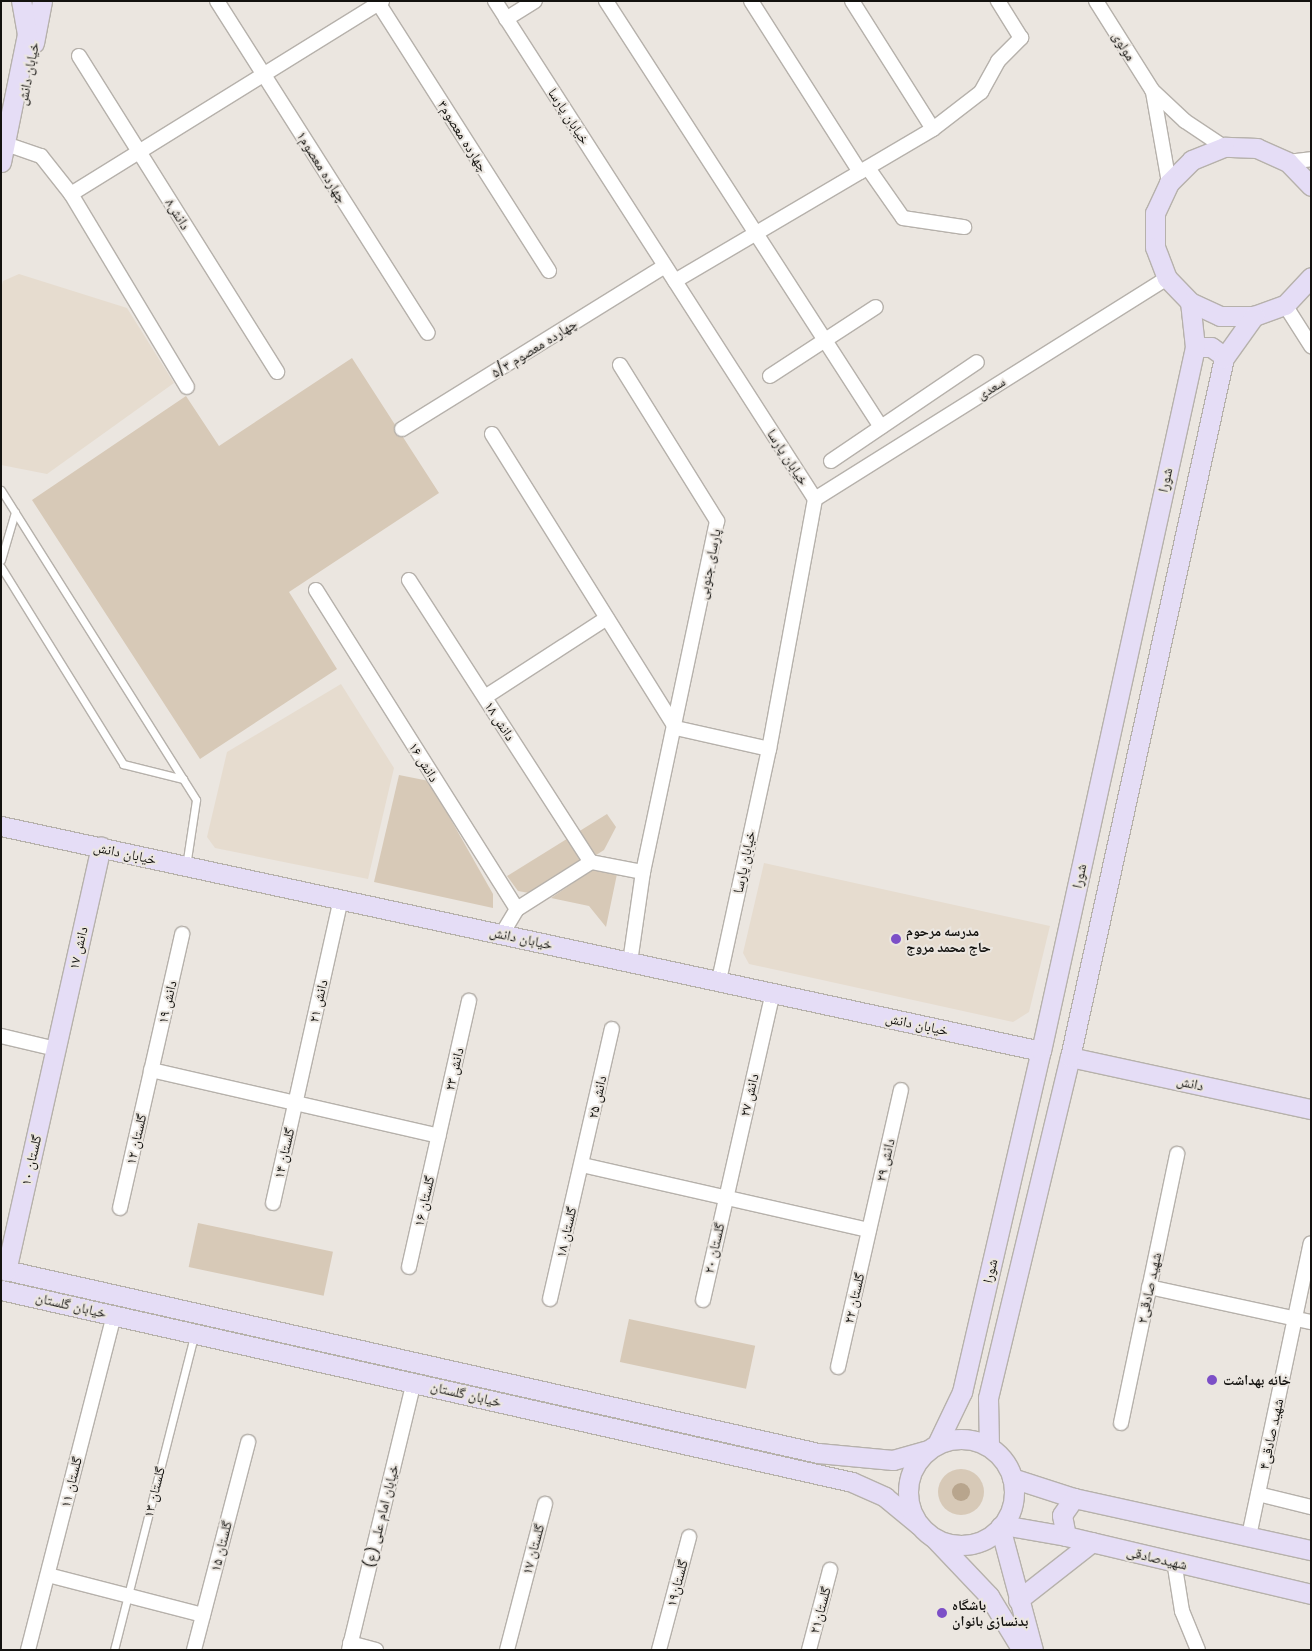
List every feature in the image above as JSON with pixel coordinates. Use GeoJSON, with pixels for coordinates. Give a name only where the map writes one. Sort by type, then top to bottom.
{"type":"FeatureCollection","features":[{"type":"Feature","properties":{"kind":"street","name":"خیابان دانش"},"geometry":{"type":"LineString","coordinates":[[1,162],[27,34],[21,1]]}},
{"type":"Feature","properties":{"kind":"street","name":"خیابان دانش"},"geometry":{"type":"LineString","coordinates":[[6,144],[17,128],[42,1]]}},
{"type":"Feature","properties":{"kind":"street","name":"چهارده معصوم۱"},"geometry":{"type":"LineString","coordinates":[[217,1],[428,333]]}},
{"type":"Feature","properties":{"kind":"street","name":"خیابان پارسا"},"geometry":{"type":"LineString","coordinates":[[495,1],[815,499],[769,749],[719,981]]}},
{"type":"Feature","properties":{"kind":"street"},"geometry":{"type":"LineString","coordinates":[[506,19],[535,1]]}},
{"type":"Feature","properties":{"kind":"street"},"geometry":{"type":"LineString","coordinates":[[606,1],[880,427]]}},
{"type":"Feature","properties":{"kind":"street"},"geometry":{"type":"LineString","coordinates":[[751,1],[864,170],[903,218],[964,227]]}},
{"type":"Feature","properties":{"kind":"street"},"geometry":{"type":"LineString","coordinates":[[852,1],[933,129]]}},
{"type":"Feature","properties":{"kind":"street"},"geometry":{"type":"LineString","coordinates":[[675,281],[933,129],[981,92],[998,61],[1021,38],[998,1]]}},
{"type":"Feature","properties":{"kind":"street","name":"مولوی"},"geometry":{"type":"LineString","coordinates":[[1096,1],[1153,91]]}},
{"type":"Feature","properties":{"kind":"street"},"geometry":{"type":"LineString","coordinates":[[71,194],[379,2]]}},
{"type":"Feature","properties":{"kind":"street","name":"چهارده معصوم۳"},"geometry":{"type":"LineString","coordinates":[[379,2],[549,271]]}},
{"type":"Feature","properties":{"kind":"street","name":"دانش۸"},"geometry":{"type":"LineString","coordinates":[[79,56],[277,372]]}},
{"type":"Feature","properties":{"kind":"street"},"geometry":{"type":"LineString","coordinates":[[1153,91],[1185,121],[1224,147]]}},
{"type":"Feature","properties":{"kind":"street"},"geometry":{"type":"LineString","coordinates":[[1153,91],[1169,183]]}},
{"type":"Feature","properties":{"kind":"street"},"geometry":{"type":"LineString","coordinates":[[6,144],[41,156],[71,194],[187,387]]}},
{"type":"Feature","properties":{"kind":"street"},"geometry":{"type":"LineString","coordinates":[[1311,186],[1288,162],[1258,148],[1224,147],[1192,160],[1169,183],[1155,213],[1155,247],[1167,278],[1190,302],[1220,316],[1254,316],[1285,305],[1311,277]]}},
{"type":"Feature","properties":{"kind":"street"},"geometry":{"type":"LineString","coordinates":[[1288,162],[1311,159]]}},
{"type":"Feature","properties":{"kind":"street","name":"چهارده معصوم ۵/۳"},"geometry":{"type":"LineString","coordinates":[[402,429],[665,266]]}},
{"type":"Feature","properties":{"kind":"street","name":"سعدی"},"geometry":{"type":"LineString","coordinates":[[815,499],[1167,278]]}},
{"type":"Feature","properties":{"kind":"street","name":"شورا"},"geometry":{"type":"LineString","coordinates":[[932,1447],[962,1392],[1041,1051],[1194,347],[1190,302]]}},
{"type":"Feature","properties":{"kind":"street"},"geometry":{"type":"LineString","coordinates":[[1285,305],[1311,346]]}},
{"type":"Feature","properties":{"kind":"street"},"geometry":{"type":"LineString","coordinates":[[770,376],[825,342],[876,307]]}},
{"type":"Feature","properties":{"kind":"street","name":"شورا"},"geometry":{"type":"LineString","coordinates":[[989,1446],[988,1398],[1070,1057],[1224,356],[1254,316]]}},
{"type":"Feature","properties":{"kind":"street"},"geometry":{"type":"LineString","coordinates":[[1194,347],[1211,347],[1224,356]]}},
{"type":"Feature","properties":{"kind":"street"},"geometry":{"type":"LineString","coordinates":[[831,461],[977,362]]}},
{"type":"Feature","properties":{"kind":"street","name":"پارسای جنوبی"},"geometry":{"type":"LineString","coordinates":[[620,365],[717,522],[676,728],[643,872],[630,962]]}},
{"type":"Feature","properties":{"kind":"street"},"geometry":{"type":"LineString","coordinates":[[492,434],[676,728],[769,749]]}},
{"type":"Feature","properties":{"kind":"street","name":"دانش ۱۸"},"geometry":{"type":"LineString","coordinates":[[409,580],[591,862]]}},
{"type":"Feature","properties":{"kind":"street","name":"دانش ۱۶"},"geometry":{"type":"LineString","coordinates":[[316,590],[517,909]]}},
{"type":"Feature","properties":{"kind":"street"},"geometry":{"type":"LineString","coordinates":[[485,697],[607,618]]}},
{"type":"Feature","properties":{"kind":"street","name":"خیابان دانش"},"geometry":{"type":"LineString","coordinates":[[1,826],[1041,1051]]}},
{"type":"Feature","properties":{"kind":"street","name":"دانش ۱۷"},"geometry":{"type":"LineString","coordinates":[[56,1049],[101,847]]}},
{"type":"Feature","properties":{"kind":"street"},"geometry":{"type":"LineString","coordinates":[[502,934],[517,909],[591,862],[643,872]]}},
{"type":"Feature","properties":{"kind":"street","name":"دانش ۲۱"},"geometry":{"type":"LineString","coordinates":[[295,1103],[341,900]]}},
{"type":"Feature","properties":{"kind":"street","name":"دانش ۱۹"},"geometry":{"type":"LineString","coordinates":[[151,1070],[182,934]]}},
{"type":"Feature","properties":{"kind":"street","name":"دانش ۲۷"},"geometry":{"type":"LineString","coordinates":[[726,1197],[772,993]]}},
{"type":"Feature","properties":{"kind":"street","name":"دانش ۲۳"},"geometry":{"type":"LineString","coordinates":[[439,1136],[469,1001]]}},
{"type":"Feature","properties":{"kind":"street","name":"دانش ۲۵"},"geometry":{"type":"LineString","coordinates":[[582,1165],[612,1029]]}},
{"type":"Feature","properties":{"kind":"street"},"geometry":{"type":"LineString","coordinates":[[1,1036],[56,1049]]}},
{"type":"Feature","properties":{"kind":"street","name":"گلستان ۱۰"},"geometry":{"type":"LineString","coordinates":[[4,1270],[20,1210],[56,1049]]}},
{"type":"Feature","properties":{"kind":"street","name":"دانش"},"geometry":{"type":"LineString","coordinates":[[1070,1057],[1311,1109]]}},
{"type":"Feature","properties":{"kind":"street"},"geometry":{"type":"LineString","coordinates":[[151,1070],[439,1136]]}},
{"type":"Feature","properties":{"kind":"street","name":"گلستان ۱۲"},"geometry":{"type":"LineString","coordinates":[[120,1208],[151,1070]]}},
{"type":"Feature","properties":{"kind":"street","name":"دانش ۲۹"},"geometry":{"type":"LineString","coordinates":[[869,1230],[901,1090]]}},
{"type":"Feature","properties":{"kind":"street","name":"گلستان ۱۴"},"geometry":{"type":"LineString","coordinates":[[272,1203],[295,1103]]}},
{"type":"Feature","properties":{"kind":"street","name":"گلستان ۱۶"},"geometry":{"type":"LineString","coordinates":[[409,1267],[439,1136]]}},
{"type":"Feature","properties":{"kind":"street","name":"شهید صادقی۲"},"geometry":{"type":"LineString","coordinates":[[1121,1423],[1177,1154]]}},
{"type":"Feature","properties":{"kind":"street"},"geometry":{"type":"LineString","coordinates":[[582,1165],[869,1230]]}},
{"type":"Feature","properties":{"kind":"street","name":"گلستان ۱۸"},"geometry":{"type":"LineString","coordinates":[[550,1299],[582,1165]]}},
{"type":"Feature","properties":{"kind":"street","name":"گلستان ۲۰"},"geometry":{"type":"LineString","coordinates":[[703,1300],[726,1197]]}},
{"type":"Feature","properties":{"kind":"street"},"geometry":{"type":"LineString","coordinates":[[1,1227],[20,1210]]}},
{"type":"Feature","properties":{"kind":"street","name":"گلستان ۲۲"},"geometry":{"type":"LineString","coordinates":[[838,1367],[869,1230]]}},
{"type":"Feature","properties":{"kind":"street","name":"شهید صادقی۴"},"geometry":{"type":"LineString","coordinates":[[1249,1536],[1311,1243]]}},
{"type":"Feature","properties":{"kind":"street","name":"خیابان گلستان"},"geometry":{"type":"LineString","coordinates":[[4,1270],[818,1453],[893,1460],[932,1447]]}},
{"type":"Feature","properties":{"kind":"street"},"geometry":{"type":"LineString","coordinates":[[1149,1287],[1311,1322]]}},
{"type":"Feature","properties":{"kind":"street","name":"خیابان گلستان"},"geometry":{"type":"LineString","coordinates":[[1,1290],[852,1482],[886,1497],[919,1525]]}},
{"type":"Feature","properties":{"kind":"street","name":"گلستان ۱۱"},"geometry":{"type":"LineString","coordinates":[[28,1650],[114,1315]]}},
{"type":"Feature","properties":{"kind":"street","name":"خیابان امام علی (ع)"},"geometry":{"type":"LineString","coordinates":[[349,1646],[414,1382]]}},
{"type":"Feature","properties":{"kind":"street"},"geometry":{"type":"LineString","coordinates":[[935,1538],[953,1545],[971,1544],[989,1537],[1002,1526],[1014,1498],[1012,1478],[1003,1459],[989,1446],[964,1439],[932,1447],[914,1466],[908,1486],[910,1506],[919,1525],[935,1538],[989,1596],[1022,1650]]}},
{"type":"Feature","properties":{"kind":"street","name":"گلستان ۱۵"},"geometry":{"type":"LineString","coordinates":[[194,1650],[248,1442]]}},
{"type":"Feature","properties":{"kind":"street"},"geometry":{"type":"LineString","coordinates":[[1012,1478],[1074,1498],[1311,1550]]}},
{"type":"Feature","properties":{"kind":"street"},"geometry":{"type":"LineString","coordinates":[[1258,1494],[1311,1507]]}},
{"type":"Feature","properties":{"kind":"street"},"geometry":{"type":"LineString","coordinates":[[1066,1536],[1062,1515],[1074,1498]]}},
{"type":"Feature","properties":{"kind":"street","name":"گلستان ۱۷"},"geometry":{"type":"LineString","coordinates":[[507,1650],[545,1504]]}},
{"type":"Feature","properties":{"kind":"street"},"geometry":{"type":"LineString","coordinates":[[1002,1526],[1018,1600],[1033,1650]]}},
{"type":"Feature","properties":{"kind":"street","name":"شهیدصادقی"},"geometry":{"type":"LineString","coordinates":[[1002,1526],[1066,1536],[1311,1594]]}},
{"type":"Feature","properties":{"kind":"street","name":"گلستان۱۹"},"geometry":{"type":"LineString","coordinates":[[659,1650],[688,1537]]}},
{"type":"Feature","properties":{"kind":"street"},"geometry":{"type":"LineString","coordinates":[[1018,1600],[1092,1542]]}},
{"type":"Feature","properties":{"kind":"street"},"geometry":{"type":"LineString","coordinates":[[1174,1562],[1182,1611],[1198,1650]]}},
{"type":"Feature","properties":{"kind":"street","name":"گلستان۲۱"},"geometry":{"type":"LineString","coordinates":[[809,1650],[830,1570]]}},
{"type":"Feature","properties":{"kind":"street"},"geometry":{"type":"LineString","coordinates":[[48,1574],[203,1615]]}},
{"type":"Feature","properties":{"kind":"street"},"geometry":{"type":"LineString","coordinates":[[349,1646],[376,1650]]}},
{"type":"Feature","properties":{"kind":"lane"},"geometry":{"type":"LineString","coordinates":[[1,490],[196,800],[186,866]]}},
{"type":"Feature","properties":{"kind":"lane"},"geometry":{"type":"LineString","coordinates":[[1,560],[16,512]]}},
{"type":"Feature","properties":{"kind":"lane"},"geometry":{"type":"LineString","coordinates":[[1,567],[123,764],[183,779]]}},
{"type":"Feature","properties":{"kind":"lane","name":"گلستان ۱۳"},"geometry":{"type":"LineString","coordinates":[[114,1650],[195,1333]]}},
{"type":"Feature","properties":{"kind":"shaded area"},"geometry":{"type":"Polygon","coordinates":[[[19,274],[127,308],[174,383],[47,474],[1,465],[1,289],[3,281],[19,274]]]}},
{"type":"Feature","properties":{"kind":"shaded area"},"geometry":{"type":"Polygon","coordinates":[[[352,358],[439,493],[289,592],[337,669],[200,759],[32,500],[186,396],[219,446],[352,358]]]}},
{"type":"Feature","properties":{"kind":"shaded area"},"geometry":{"type":"Polygon","coordinates":[[[341,684],[394,768],[368,879],[215,848],[207,837],[227,752],[341,684]]]}},
{"type":"Feature","properties":{"kind":"shaded area"},"geometry":{"type":"Polygon","coordinates":[[[399,775],[429,781],[493,894],[493,908],[374,882],[399,775]]]}},
{"type":"Feature","properties":{"kind":"shaded area"},"geometry":{"type":"Polygon","coordinates":[[[607,814],[616,827],[604,850],[535,894],[518,891],[507,876],[607,814]]]}},
{"type":"Feature","properties":{"kind":"shaded area","name":"مدرسه مرحوم حاج محمد مروج"},"geometry":{"type":"Polygon","coordinates":[[[764,863],[1050,926],[1029,1012],[1013,1022],[749,964],[743,953],[764,863]]]}},
{"type":"Feature","properties":{"kind":"shaded area"},"geometry":{"type":"Polygon","coordinates":[[[592,870],[617,874],[606,927],[589,906],[551,898],[592,870]]]}},
{"type":"Feature","properties":{"kind":"shaded area"},"geometry":{"type":"Polygon","coordinates":[[[198,1223],[333,1252],[324,1296],[189,1267],[198,1223]]]}},
{"type":"Feature","properties":{"kind":"shaded area"},"geometry":{"type":"Polygon","coordinates":[[[629,1319],[755,1346],[746,1389],[620,1362],[629,1319]]]}},
{"type":"Feature","properties":{"kind":"shaded area"},"geometry":{"type":"Polygon","coordinates":[[[961,1469],[974,1473],[980,1479],[984,1492],[980,1505],[974,1511],[961,1515],[948,1511],[942,1505],[938,1492],[942,1479],[948,1473],[961,1469]]]}},
{"type":"Feature","properties":{"kind":"shaded area"},"geometry":{"type":"Polygon","coordinates":[[[957,1483],[965,1483],[970,1488],[968,1499],[957,1501],[952,1496],[952,1488],[957,1483]]]}},
{"type":"Feature","properties":{"kind":"place","name":"مدرسه مرحوم حاج محمد مروج"},"geometry":{"type":"Point","coordinates":[896,939]}},
{"type":"Feature","properties":{"kind":"place","name":"خانه بهداشت"},"geometry":{"type":"Point","coordinates":[1212,1380]}},
{"type":"Feature","properties":{"kind":"place","name":"باشگاه بدنسازی بانوان"},"geometry":{"type":"Point","coordinates":[942,1613]}}]}
